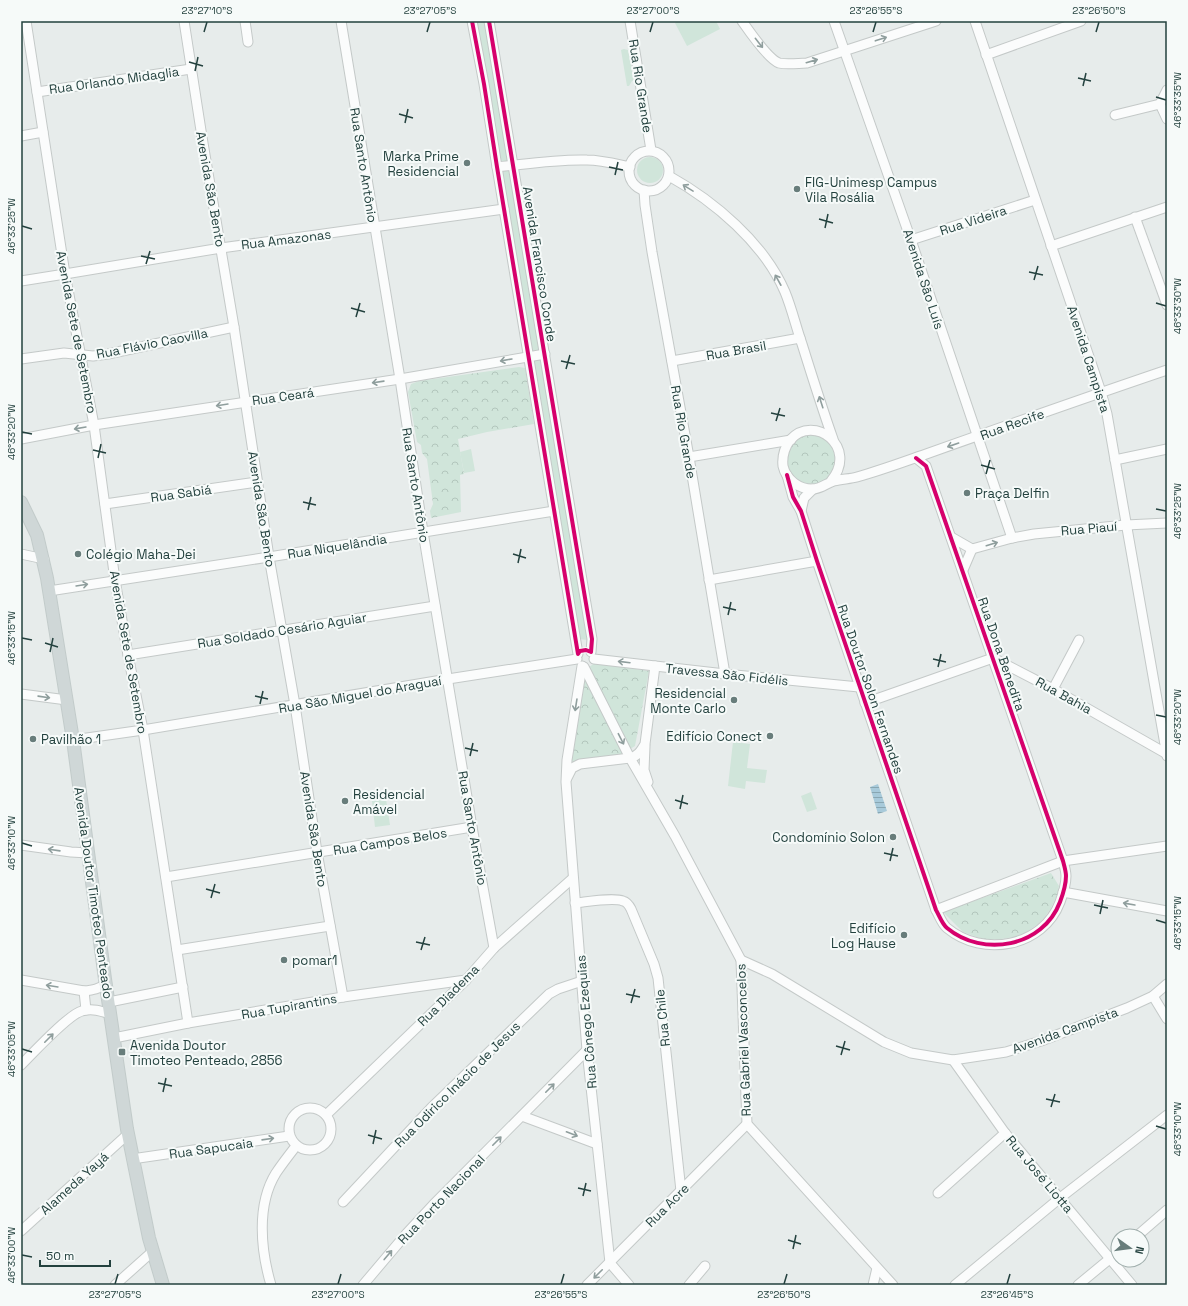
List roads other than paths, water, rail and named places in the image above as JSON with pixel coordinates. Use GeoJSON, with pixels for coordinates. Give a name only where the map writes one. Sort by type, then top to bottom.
{"type":"FeatureCollection","features":[{"type":"Feature","properties":{"kind":"main road","name":"Avenida Doutor Timoteo Penteado"},"geometry":{"type":"LineString","coordinates":[[21,502],[37,535],[44,559],[73,740],[109,1008],[132,1159],[153,1251],[163,1285]]}},
{"type":"Feature","properties":{"kind":"street","name":"Avenida Sete de Setembro"},"geometry":{"type":"LineString","coordinates":[[26,21],[65,274],[94,425],[115,580],[143,730],[188,1023]]}},
{"type":"Feature","properties":{"kind":"street","name":"Avenida São Bento"},"geometry":{"type":"LineString","coordinates":[[184,21],[234,326],[269,557],[295,705],[317,852],[343,997]]}},
{"type":"Feature","properties":{"kind":"street"},"geometry":{"type":"LineString","coordinates":[[245,21],[248,42]]}},
{"type":"Feature","properties":{"kind":"street","name":"Rua Santo Antônio"},"geometry":{"type":"LineString","coordinates":[[341,21],[400,379],[435,606],[494,948]]}},
{"type":"Feature","properties":{"kind":"street","name":"Avenida Francisco Conde"},"geometry":{"type":"LineString","coordinates":[[472,21],[484,84],[528,357],[580,661]]}},
{"type":"Feature","properties":{"kind":"street","name":"Avenida Francisco Conde"},"geometry":{"type":"LineString","coordinates":[[489,21],[592,639],[593,655]]}},
{"type":"Feature","properties":{"kind":"street","name":"Rua Rio Grande"},"geometry":{"type":"LineString","coordinates":[[630,21],[651,150]]}},
{"type":"Feature","properties":{"kind":"street"},"geometry":{"type":"LineString","coordinates":[[742,21],[765,51],[778,62],[808,63],[936,21]]}},
{"type":"Feature","properties":{"kind":"street","name":"Avenida São Luís"},"geometry":{"type":"LineString","coordinates":[[834,21],[911,240],[1012,538]]}},
{"type":"Feature","properties":{"kind":"street"},"geometry":{"type":"LineString","coordinates":[[986,54],[1081,21]]}},
{"type":"Feature","properties":{"kind":"street","name":"Avenida Campista"},"geometry":{"type":"LineString","coordinates":[[976,22],[1101,392],[1107,414],[1167,755]]}},
{"type":"Feature","properties":{"kind":"street","name":"Rua Orlando Midaglia"},"geometry":{"type":"LineString","coordinates":[[37,92],[191,69]]}},
{"type":"Feature","properties":{"kind":"street"},"geometry":{"type":"LineString","coordinates":[[1115,115],[1160,104],[1167,90]]}},
{"type":"Feature","properties":{"kind":"street"},"geometry":{"type":"LineString","coordinates":[[1160,104],[1167,119]]}},
{"type":"Feature","properties":{"kind":"street"},"geometry":{"type":"LineString","coordinates":[[21,136],[43,132]]}},
{"type":"Feature","properties":{"kind":"street"},"geometry":{"type":"LineString","coordinates":[[651,150],[657,152],[666,159],[670,170],[666,182],[656,190],[644,190],[639,188],[631,179],[630,167],[635,157],[645,151],[651,150]]}},
{"type":"Feature","properties":{"kind":"street"},"geometry":{"type":"LineString","coordinates":[[497,167],[566,160],[611,162],[630,167]]}},
{"type":"Feature","properties":{"kind":"street"},"geometry":{"type":"LineString","coordinates":[[668,176],[701,196],[723,214],[752,242],[769,264],[784,292],[833,439],[841,456],[837,474],[831,482],[823,487],[813,489],[803,488],[794,483],[787,475],[783,466],[783,456],[786,447],[791,440],[798,434],[807,431],[821,432],[833,439]]}},
{"type":"Feature","properties":{"kind":"street","name":"Rua Rio Grande"},"geometry":{"type":"LineString","coordinates":[[644,190],[645,205],[725,674]]}},
{"type":"Feature","properties":{"kind":"street","name":"Rua Videira"},"geometry":{"type":"LineString","coordinates":[[911,240],[1035,200]]}},
{"type":"Feature","properties":{"kind":"street"},"geometry":{"type":"LineString","coordinates":[[1051,246],[1167,207]]}},
{"type":"Feature","properties":{"kind":"street","name":"Rua Amazonas"},"geometry":{"type":"LineString","coordinates":[[21,281],[221,248],[504,209]]}},
{"type":"Feature","properties":{"kind":"street"},"geometry":{"type":"LineString","coordinates":[[1135,217],[1167,305]]}},
{"type":"Feature","properties":{"kind":"street","name":"Rua Flávio Caovilla"},"geometry":{"type":"LineString","coordinates":[[21,359],[64,353],[93,356],[108,354],[234,326]]}},
{"type":"Feature","properties":{"kind":"street","name":"Rua Brasil"},"geometry":{"type":"LineString","coordinates":[[672,361],[800,338]]}},
{"type":"Feature","properties":{"kind":"street","name":"Rua Ceará"},"geometry":{"type":"LineString","coordinates":[[21,439],[94,425],[400,379],[545,354]]}},
{"type":"Feature","properties":{"kind":"street","name":"Rua Recife"},"geometry":{"type":"LineString","coordinates":[[831,482],[857,477],[916,458],[1167,370]]}},
{"type":"Feature","properties":{"kind":"street"},"geometry":{"type":"LineString","coordinates":[[689,458],[791,440]]}},
{"type":"Feature","properties":{"kind":"street"},"geometry":{"type":"LineString","coordinates":[[766,444],[773,447],[783,456]]}},
{"type":"Feature","properties":{"kind":"street"},"geometry":{"type":"LineString","coordinates":[[1115,460],[1167,449]]}},
{"type":"Feature","properties":{"kind":"street","name":"Rua Dona Benedita"},"geometry":{"type":"LineString","coordinates":[[928,453],[926,466],[1063,860],[1066,876],[1064,892]]}},
{"type":"Feature","properties":{"kind":"street"},"geometry":{"type":"LineString","coordinates":[[916,458],[926,466]]}},
{"type":"Feature","properties":{"kind":"street"},"geometry":{"type":"LineString","coordinates":[[840,465],[857,477]]}},
{"type":"Feature","properties":{"kind":"street","name":"Rua Doutor Solon Fernandes"},"geometry":{"type":"LineString","coordinates":[[787,475],[793,497],[801,511],[936,910],[946,927],[961,937],[978,943],[995,945],[1012,943],[1029,937],[1043,927],[1056,911],[1064,892]]}},
{"type":"Feature","properties":{"kind":"street","name":"Rua Sabiá"},"geometry":{"type":"LineString","coordinates":[[104,504],[257,482]]}},
{"type":"Feature","properties":{"kind":"street"},"geometry":{"type":"LineString","coordinates":[[801,511],[804,498],[813,489]]}},
{"type":"Feature","properties":{"kind":"street","name":"Rua Niquelândia"},"geometry":{"type":"LineString","coordinates":[[49,591],[554,511]]}},
{"type":"Feature","properties":{"kind":"street","name":"Rua Piauí"},"geometry":{"type":"LineString","coordinates":[[1012,538],[1034,534],[1126,525],[1167,523]]}},
{"type":"Feature","properties":{"kind":"street"},"geometry":{"type":"LineString","coordinates":[[951,537],[972,550],[1012,538]]}},
{"type":"Feature","properties":{"kind":"street"},"geometry":{"type":"LineString","coordinates":[[963,570],[972,550]]}},
{"type":"Feature","properties":{"kind":"street"},"geometry":{"type":"LineString","coordinates":[[21,554],[44,559]]}},
{"type":"Feature","properties":{"kind":"street"},"geometry":{"type":"LineString","coordinates":[[710,580],[817,561]]}},
{"type":"Feature","properties":{"kind":"street","name":"Rua Soldado Cesário Aguiar"},"geometry":{"type":"LineString","coordinates":[[128,655],[435,606]]}},
{"type":"Feature","properties":{"kind":"street"},"geometry":{"type":"LineString","coordinates":[[1053,689],[1079,640]]}},
{"type":"Feature","properties":{"kind":"street","name":"Travessa São Fidélis"},"geometry":{"type":"LineString","coordinates":[[580,661],[586,650],[593,655],[655,666],[860,687]]}},
{"type":"Feature","properties":{"kind":"street"},"geometry":{"type":"LineString","coordinates":[[580,661],[590,666],[593,655]]}},
{"type":"Feature","properties":{"kind":"street"},"geometry":{"type":"LineString","coordinates":[[865,703],[993,658]]}},
{"type":"Feature","properties":{"kind":"street","name":"Rua Bahia"},"geometry":{"type":"LineString","coordinates":[[993,658],[1053,689],[1167,755]]}},
{"type":"Feature","properties":{"kind":"street","name":"Rua São Miguel do Araguaí"},"geometry":{"type":"LineString","coordinates":[[73,740],[143,730],[448,679],[580,661]]}},
{"type":"Feature","properties":{"kind":"street","name":"Rua Gabriel Vasconcelos"},"geometry":{"type":"LineString","coordinates":[[580,661],[630,758],[675,836],[741,960],[747,1124],[893,1285]]}},
{"type":"Feature","properties":{"kind":"street","name":"Rua Cônego Ezequias"},"geometry":{"type":"LineString","coordinates":[[580,661],[567,760],[566,782],[587,1050],[610,1263]]}},
{"type":"Feature","properties":{"kind":"street","name":"Rua Gabriel Vasconcelos"},"geometry":{"type":"LineString","coordinates":[[655,666],[645,744],[644,770],[658,808]]}},
{"type":"Feature","properties":{"kind":"street"},"geometry":{"type":"LineString","coordinates":[[21,694],[67,700]]}},
{"type":"Feature","properties":{"kind":"street"},"geometry":{"type":"LineString","coordinates":[[566,782],[572,768],[580,764],[630,758],[639,754],[645,744]]}},
{"type":"Feature","properties":{"kind":"street","name":"Rua Campos Belos"},"geometry":{"type":"LineString","coordinates":[[166,877],[472,827]]}},
{"type":"Feature","properties":{"kind":"street"},"geometry":{"type":"LineString","coordinates":[[21,845],[88,853]]}},
{"type":"Feature","properties":{"kind":"street"},"geometry":{"type":"LineString","coordinates":[[936,910],[1063,860],[1167,846]]}},
{"type":"Feature","properties":{"kind":"street","name":"Rua Diadema"},"geometry":{"type":"LineString","coordinates":[[326,1115],[466,980],[494,948],[573,878]]}},
{"type":"Feature","properties":{"kind":"street"},"geometry":{"type":"LineString","coordinates":[[1064,892],[1167,911]]}},
{"type":"Feature","properties":{"kind":"street","name":"Rua Chile"},"geometry":{"type":"LineString","coordinates":[[575,903],[616,899],[623,900],[632,909],[654,964],[658,978],[681,1191]]}},
{"type":"Feature","properties":{"kind":"street"},"geometry":{"type":"LineString","coordinates":[[177,950],[330,926]]}},
{"type":"Feature","properties":{"kind":"street","name":"Avenida Campista"},"geometry":{"type":"LineString","coordinates":[[741,960],[772,974],[884,1042],[911,1053],[953,1060],[1006,1052],[1041,1040],[1127,1008],[1153,996],[1167,984]]}},
{"type":"Feature","properties":{"kind":"street"},"geometry":{"type":"LineString","coordinates":[[21,980],[84,991],[94,990],[106,984]]}},
{"type":"Feature","properties":{"kind":"street","name":"Rua Tupirantins"},"geometry":{"type":"LineString","coordinates":[[114,1038],[188,1023],[343,997],[466,980]]}},
{"type":"Feature","properties":{"kind":"street","name":"Rua Odirico Inácio de Jesus"},"geometry":{"type":"LineString","coordinates":[[343,1202],[361,1181],[431,1108],[545,998],[558,988],[582,981]]}},
{"type":"Feature","properties":{"kind":"street"},"geometry":{"type":"LineString","coordinates":[[21,1065],[74,1014],[86,1010],[109,1008],[183,988]]}},
{"type":"Feature","properties":{"kind":"street"},"geometry":{"type":"LineString","coordinates":[[84,991],[86,1010]]}},
{"type":"Feature","properties":{"kind":"street"},"geometry":{"type":"LineString","coordinates":[[1153,996],[1167,1019]]}},
{"type":"Feature","properties":{"kind":"street","name":"Rua Porto Nacional"},"geometry":{"type":"LineString","coordinates":[[363,1285],[407,1233],[587,1050]]}},
{"type":"Feature","properties":{"kind":"street","name":"Rua José Liotta"},"geometry":{"type":"LineString","coordinates":[[953,1060],[1005,1134],[1110,1258]]}},
{"type":"Feature","properties":{"kind":"street"},"geometry":{"type":"LineString","coordinates":[[313,1108],[320,1110],[326,1115],[330,1121],[331,1128],[328,1141],[316,1150],[309,1151],[296,1146],[289,1136],[288,1129],[289,1122],[293,1115],[299,1110],[313,1108]]}},
{"type":"Feature","properties":{"kind":"street"},"geometry":{"type":"LineString","coordinates":[[954,1285],[1060,1198],[1167,1115]]}},
{"type":"Feature","properties":{"kind":"street"},"geometry":{"type":"LineString","coordinates":[[522,1116],[597,1144]]}},
{"type":"Feature","properties":{"kind":"street","name":"Rua Acre"},"geometry":{"type":"LineString","coordinates":[[587,1285],[747,1124]]}},
{"type":"Feature","properties":{"kind":"street","name":"Alameda Yayá"},"geometry":{"type":"LineString","coordinates":[[21,1231],[128,1134]]}},
{"type":"Feature","properties":{"kind":"street"},"geometry":{"type":"LineString","coordinates":[[938,1193],[1005,1134]]}},
{"type":"Feature","properties":{"kind":"street","name":"Rua Sapucaia"},"geometry":{"type":"LineString","coordinates":[[132,1159],[289,1136]]}},
{"type":"Feature","properties":{"kind":"street"},"geometry":{"type":"LineString","coordinates":[[271,1285],[265,1263],[262,1238],[264,1212],[268,1192],[275,1174],[296,1146]]}},
{"type":"Feature","properties":{"kind":"street"},"geometry":{"type":"LineString","coordinates":[[1146,1228],[1167,1210]]}},
{"type":"Feature","properties":{"kind":"street"},"geometry":{"type":"LineString","coordinates":[[115,1285],[153,1251]]}},
{"type":"Feature","properties":{"kind":"street"},"geometry":{"type":"LineString","coordinates":[[1078,1285],[1110,1258]]}},
{"type":"Feature","properties":{"kind":"street"},"geometry":{"type":"LineString","coordinates":[[610,1263],[629,1285]]}},
{"type":"Feature","properties":{"kind":"street"},"geometry":{"type":"LineString","coordinates":[[688,1285],[705,1266]]}},
{"type":"Feature","properties":{"kind":"street"},"geometry":{"type":"LineString","coordinates":[[873,1285],[877,1268]]}},
{"type":"Feature","properties":{"kind":"street","name":"Rua José Liotta"},"geometry":{"type":"LineString","coordinates":[[1118,1268],[1132,1285]]}},
{"type":"Feature","properties":{"kind":"water"},"geometry":{"type":"Polygon","coordinates":[[[878,784],[887,811],[878,814],[870,787],[878,784]]]}},
{"type":"Feature","properties":{"kind":"place","name":"Marka Prime Residencial"},"geometry":{"type":"Point","coordinates":[467,163]}},
{"type":"Feature","properties":{"kind":"place","name":"FIG-Unimesp Campus Vila Rosália"},"geometry":{"type":"Point","coordinates":[797,189]}},
{"type":"Feature","properties":{"kind":"place","name":"Praça Delfin"},"geometry":{"type":"Point","coordinates":[967,493]}},
{"type":"Feature","properties":{"kind":"place","name":"Colégio Maha-Dei"},"geometry":{"type":"Point","coordinates":[78,554]}},
{"type":"Feature","properties":{"kind":"place","name":"Residencial Monte Carlo"},"geometry":{"type":"Point","coordinates":[734,700]}},
{"type":"Feature","properties":{"kind":"place","name":"Edifício Conect"},"geometry":{"type":"Point","coordinates":[770,736]}},
{"type":"Feature","properties":{"kind":"place","name":"Pavilhão 1"},"geometry":{"type":"Point","coordinates":[33,739]}},
{"type":"Feature","properties":{"kind":"place","name":"Residencial Amável"},"geometry":{"type":"Point","coordinates":[345,801]}},
{"type":"Feature","properties":{"kind":"place","name":"Condomínio Solon"},"geometry":{"type":"Point","coordinates":[893,837]}},
{"type":"Feature","properties":{"kind":"place","name":"Edifício Log Hause"},"geometry":{"type":"Point","coordinates":[904,935]}},
{"type":"Feature","properties":{"kind":"place","name":"pomar1"},"geometry":{"type":"Point","coordinates":[284,960]}},
{"type":"Feature","properties":{"kind":"place","name":"Avenida Doutor Timoteo Penteado, 2856"},"geometry":{"type":"Point","coordinates":[122,1052]}}]}
